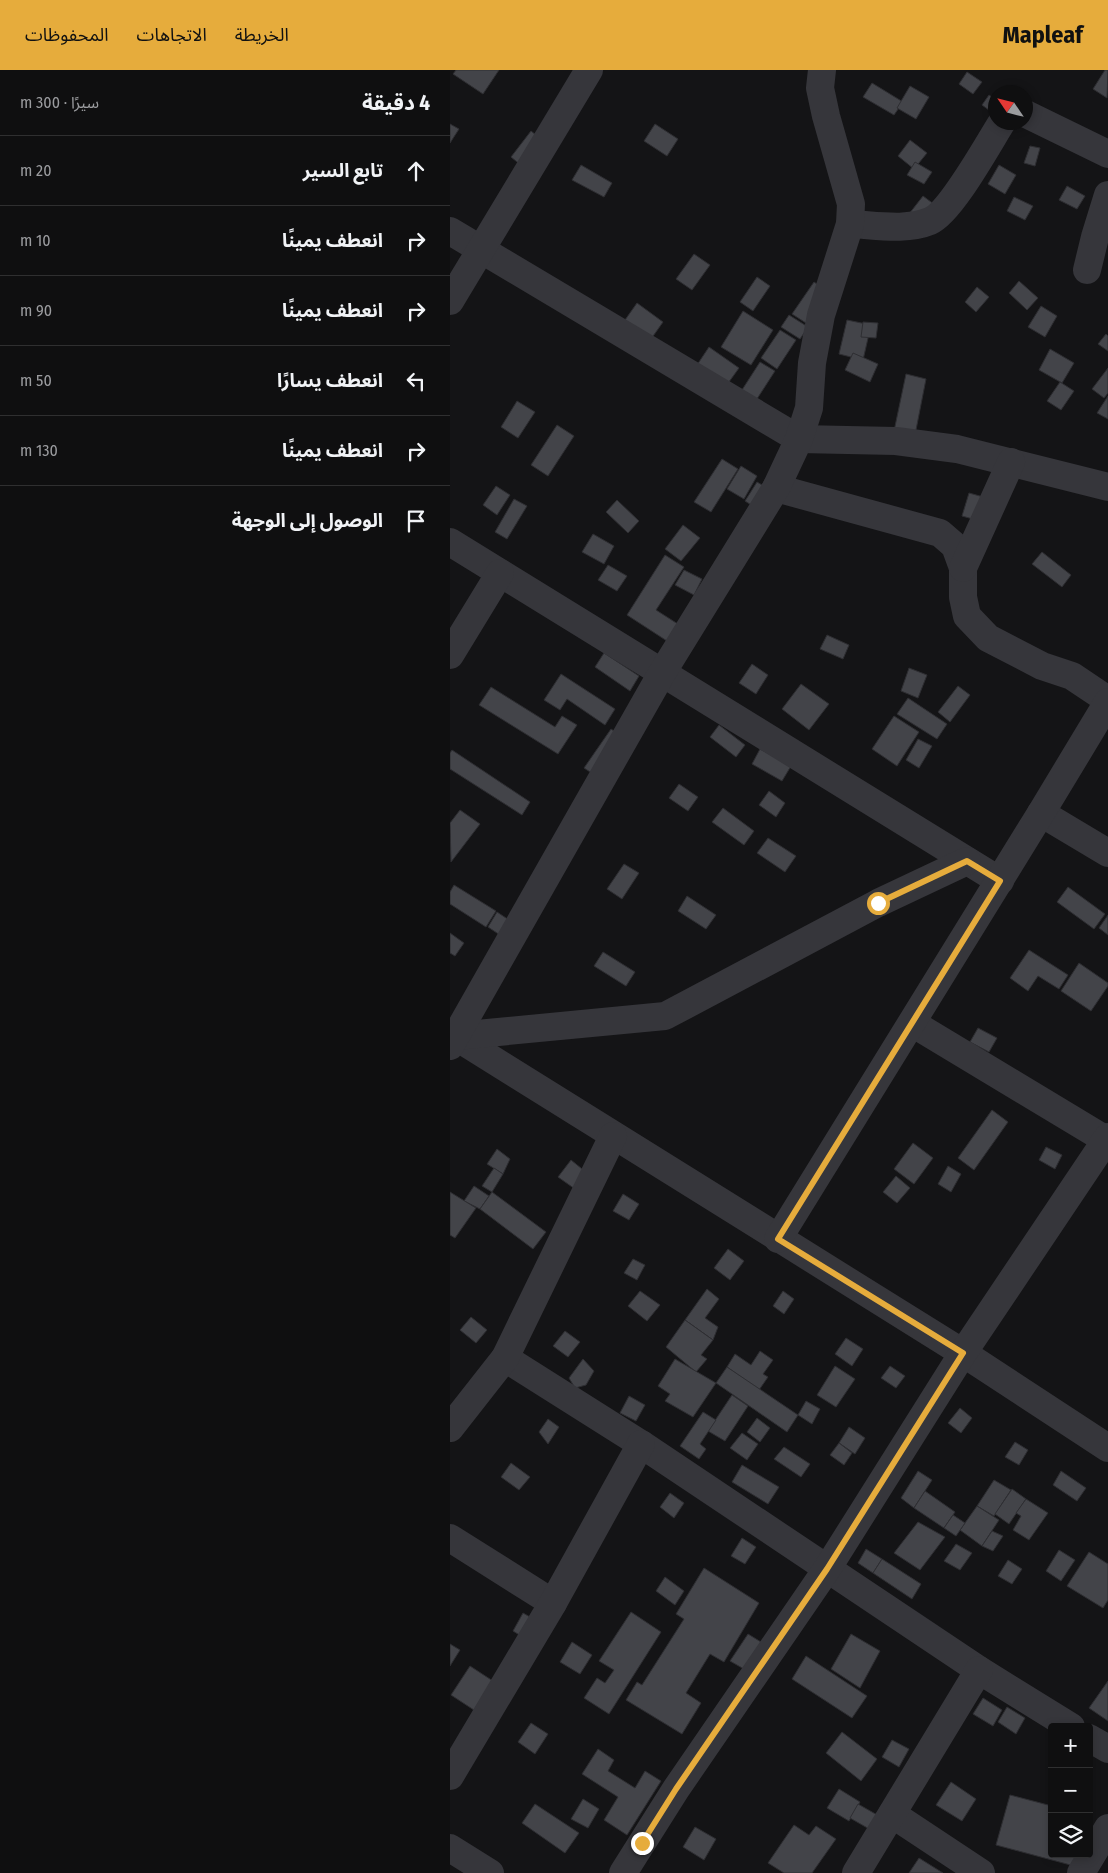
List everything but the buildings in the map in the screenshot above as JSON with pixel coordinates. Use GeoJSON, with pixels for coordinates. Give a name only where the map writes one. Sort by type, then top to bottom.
{"type":"FeatureCollection","features":[{"type":"Feature","properties":{"kind":"street"},"geometry":{"type":"LineString","coordinates":[[450,302],[589,70]]}},
{"type":"Feature","properties":{"kind":"street"},"geometry":{"type":"LineString","coordinates":[[452,1038],[662,673],[776,488],[799,439],[809,408],[812,363],[821,315],[850,224],[851,204],[820,88],[822,70]]}},
{"type":"Feature","properties":{"kind":"street"},"geometry":{"type":"LineString","coordinates":[[1033,117],[1108,154]]}},
{"type":"Feature","properties":{"kind":"street"},"geometry":{"type":"LineString","coordinates":[[850,224],[906,226],[931,220],[950,203],[997,130]]}},
{"type":"Feature","properties":{"kind":"street"},"geometry":{"type":"LineString","coordinates":[[1087,270],[1108,195]]}},
{"type":"Feature","properties":{"kind":"street"},"geometry":{"type":"LineString","coordinates":[[450,231],[799,439],[896,440],[957,449],[1108,487]]}},
{"type":"Feature","properties":{"kind":"street"},"geometry":{"type":"LineString","coordinates":[[963,568],[1011,462]]}},
{"type":"Feature","properties":{"kind":"street"},"geometry":{"type":"LineString","coordinates":[[776,488],[940,533],[955,546],[963,568],[963,597],[967,616],[988,638],[1042,666],[1072,676],[1108,701],[1000,881],[778,1239]]}},
{"type":"Feature","properties":{"kind":"street"},"geometry":{"type":"LineString","coordinates":[[450,542],[1000,881]]}},
{"type":"Feature","properties":{"kind":"street"},"geometry":{"type":"LineString","coordinates":[[450,655],[500,573]]}},
{"type":"Feature","properties":{"kind":"street"},"geometry":{"type":"LineString","coordinates":[[1041,813],[1108,853]]}},
{"type":"Feature","properties":{"kind":"street"},"geometry":{"type":"LineString","coordinates":[[452,1038],[665,1016],[878,903],[967,861]]}},
{"type":"Feature","properties":{"kind":"street"},"geometry":{"type":"LineString","coordinates":[[623,1873],[676,1789],[827,1569],[963,1353],[1108,1140],[912,1023]]}},
{"type":"Feature","properties":{"kind":"street"},"geometry":{"type":"LineString","coordinates":[[452,1038],[963,1353],[1108,1448]]}},
{"type":"Feature","properties":{"kind":"street"},"geometry":{"type":"LineString","coordinates":[[450,1428],[505,1358],[613,1136]]}},
{"type":"Feature","properties":{"kind":"street"},"geometry":{"type":"LineString","coordinates":[[505,1358],[640,1444],[979,1670],[1065,1723]]}},
{"type":"Feature","properties":{"kind":"street"},"geometry":{"type":"LineString","coordinates":[[450,1776],[553,1603],[640,1444]]}},
{"type":"Feature","properties":{"kind":"street"},"geometry":{"type":"LineString","coordinates":[[450,1538],[553,1603]]}},
{"type":"Feature","properties":{"kind":"street"},"geometry":{"type":"LineString","coordinates":[[856,1873],[979,1670]]}},
{"type":"Feature","properties":{"kind":"street"},"geometry":{"type":"LineString","coordinates":[[1093,1740],[1108,1749]]}},
{"type":"Feature","properties":{"kind":"street"},"geometry":{"type":"LineString","coordinates":[[892,1814],[981,1873]]}},
{"type":"Feature","properties":{"kind":"street"},"geometry":{"type":"LineString","coordinates":[[1081,1873],[1108,1828]]}},
{"type":"Feature","properties":{"kind":"street"},"geometry":{"type":"LineString","coordinates":[[450,1848],[490,1873]]}},
{"type":"Feature","properties":{"kind":"route"},"geometry":{"type":"LineString","coordinates":[[642,1843],[676,1789],[827,1569],[963,1353],[778,1239],[1000,881],[967,861],[878,903]]}}]}
